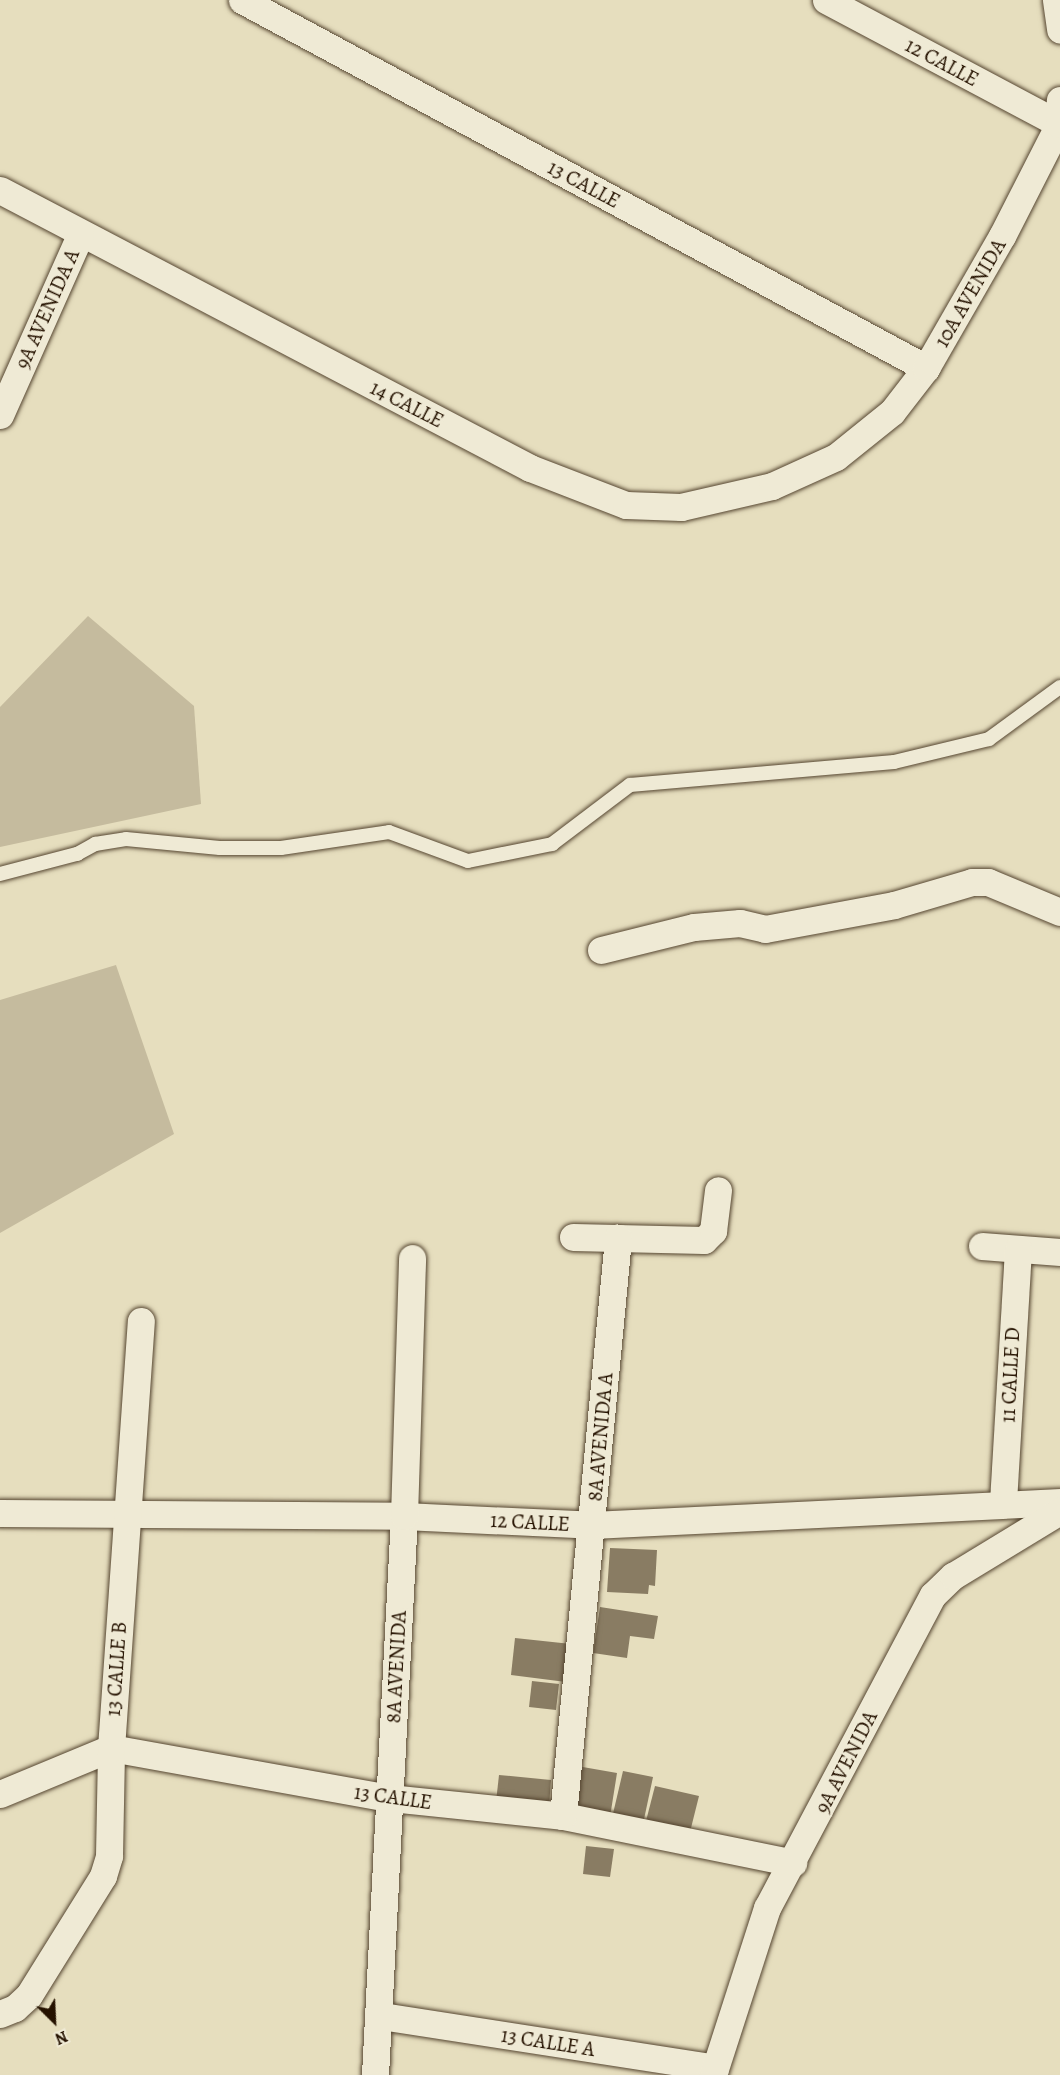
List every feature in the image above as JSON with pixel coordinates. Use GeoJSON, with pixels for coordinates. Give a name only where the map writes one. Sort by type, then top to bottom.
{"type":"FeatureCollection","features":[{"type":"Feature","properties":{"kind":"street","name":"13 CALLE"},"geometry":{"type":"LineString","coordinates":[[242,0],[926,368]]}},
{"type":"Feature","properties":{"kind":"street","name":"12 CALLE"},"geometry":{"type":"LineString","coordinates":[[826,0],[1059,112]]}},
{"type":"Feature","properties":{"kind":"street"},"geometry":{"type":"LineString","coordinates":[[1056,0],[1060,30]]}},
{"type":"Feature","properties":{"kind":"street","name":"10A AVENIDA"},"geometry":{"type":"LineString","coordinates":[[836,457],[892,412],[926,368],[1002,237],[1059,112]]}},
{"type":"Feature","properties":{"kind":"street","name":"14 CALLE"},"geometry":{"type":"LineString","coordinates":[[0,190],[80,235],[530,468],[626,505],[681,507],[723,500],[772,486],[836,457]]}},
{"type":"Feature","properties":{"kind":"street","name":"9A AVENIDA A"},"geometry":{"type":"LineString","coordinates":[[0,415],[80,235]]}},
{"type":"Feature","properties":{"kind":"street"},"geometry":{"type":"LineString","coordinates":[[601,950],[694,927],[740,923],[765,929],[894,905],[972,882],[988,882],[1060,912]]}},
{"type":"Feature","properties":{"kind":"street"},"geometry":{"type":"LineString","coordinates":[[573,1237],[704,1240],[713,1231],[718,1190]]}},
{"type":"Feature","properties":{"kind":"street","name":"8A AVENIDA A"},"geometry":{"type":"LineString","coordinates":[[563,1816],[618,1238]]}},
{"type":"Feature","properties":{"kind":"street"},"geometry":{"type":"LineString","coordinates":[[982,1246],[1060,1252]]}},
{"type":"Feature","properties":{"kind":"street","name":"11 CALLE D"},"geometry":{"type":"LineString","coordinates":[[1003,1502],[1018,1249]]}},
{"type":"Feature","properties":{"kind":"street","name":"8A AVENIDA"},"geometry":{"type":"LineString","coordinates":[[375,2075],[381,2016],[404,1516],[412,1258]]}},
{"type":"Feature","properties":{"kind":"street","name":"13 CALLE B"},"geometry":{"type":"LineString","coordinates":[[0,2014],[15,2008],[29,1995],[103,1876],[109,1856],[111,1748],[125,1514],[141,1321]]}},
{"type":"Feature","properties":{"kind":"street","name":"12 CALLE"},"geometry":{"type":"LineString","coordinates":[[0,1513],[404,1516],[592,1525],[1003,1502],[1060,1502]]}},
{"type":"Feature","properties":{"kind":"street","name":"9A AVENIDA"},"geometry":{"type":"LineString","coordinates":[[714,2072],[767,1908],[793,1863],[933,1595],[953,1576],[1060,1511]]}},
{"type":"Feature","properties":{"kind":"street","name":"13 CALLE"},"geometry":{"type":"LineString","coordinates":[[111,1748],[390,1798],[563,1816],[793,1863]]}},
{"type":"Feature","properties":{"kind":"street"},"geometry":{"type":"LineString","coordinates":[[0,1794],[111,1748]]}},
{"type":"Feature","properties":{"kind":"street","name":"13 CALLE A"},"geometry":{"type":"LineString","coordinates":[[381,2016],[714,2072]]}},
{"type":"Feature","properties":{"kind":"lane"},"geometry":{"type":"LineString","coordinates":[[0,874],[77,854],[95,844],[126,839],[220,848],[281,848],[389,832],[468,861],[552,844],[630,785],[894,762],[989,739],[1060,687]]}},
{"type":"Feature","properties":{"kind":"shaded area"},"geometry":{"type":"Polygon","coordinates":[[[88,616],[194,706],[201,804],[0,847],[0,707],[88,616]]]}},
{"type":"Feature","properties":{"kind":"shaded area"},"geometry":{"type":"Polygon","coordinates":[[[116,965],[174,1134],[0,1233],[0,1000],[116,965]]]}},
{"type":"Feature","properties":{"kind":"building"},"geometry":{"type":"Polygon","coordinates":[[[610,1548],[657,1550],[655,1586],[649,1585],[648,1594],[607,1592],[610,1548]]]}},
{"type":"Feature","properties":{"kind":"building"},"geometry":{"type":"Polygon","coordinates":[[[600,1607],[658,1616],[654,1639],[630,1636],[627,1658],[593,1653],[600,1607]]]}},
{"type":"Feature","properties":{"kind":"building"},"geometry":{"type":"Polygon","coordinates":[[[515,1638],[571,1644],[566,1682],[511,1675],[515,1638]]]}},
{"type":"Feature","properties":{"kind":"building"},"geometry":{"type":"Polygon","coordinates":[[[532,1681],[559,1684],[556,1710],[529,1707],[532,1681]]]}},
{"type":"Feature","properties":{"kind":"building"},"geometry":{"type":"Polygon","coordinates":[[[577,1766],[617,1773],[610,1817],[569,1810],[577,1766]]]}},
{"type":"Feature","properties":{"kind":"building"},"geometry":{"type":"Polygon","coordinates":[[[623,1771],[653,1777],[643,1824],[612,1818],[623,1771]]]}},
{"type":"Feature","properties":{"kind":"building"},"geometry":{"type":"Polygon","coordinates":[[[499,1775],[551,1780],[549,1807],[496,1802],[499,1775]]]}},
{"type":"Feature","properties":{"kind":"building"},"geometry":{"type":"Polygon","coordinates":[[[655,1786],[699,1796],[690,1832],[646,1821],[655,1786]]]}},
{"type":"Feature","properties":{"kind":"building"},"geometry":{"type":"Polygon","coordinates":[[[586,1846],[614,1849],[610,1877],[583,1874],[586,1846]]]}}]}
